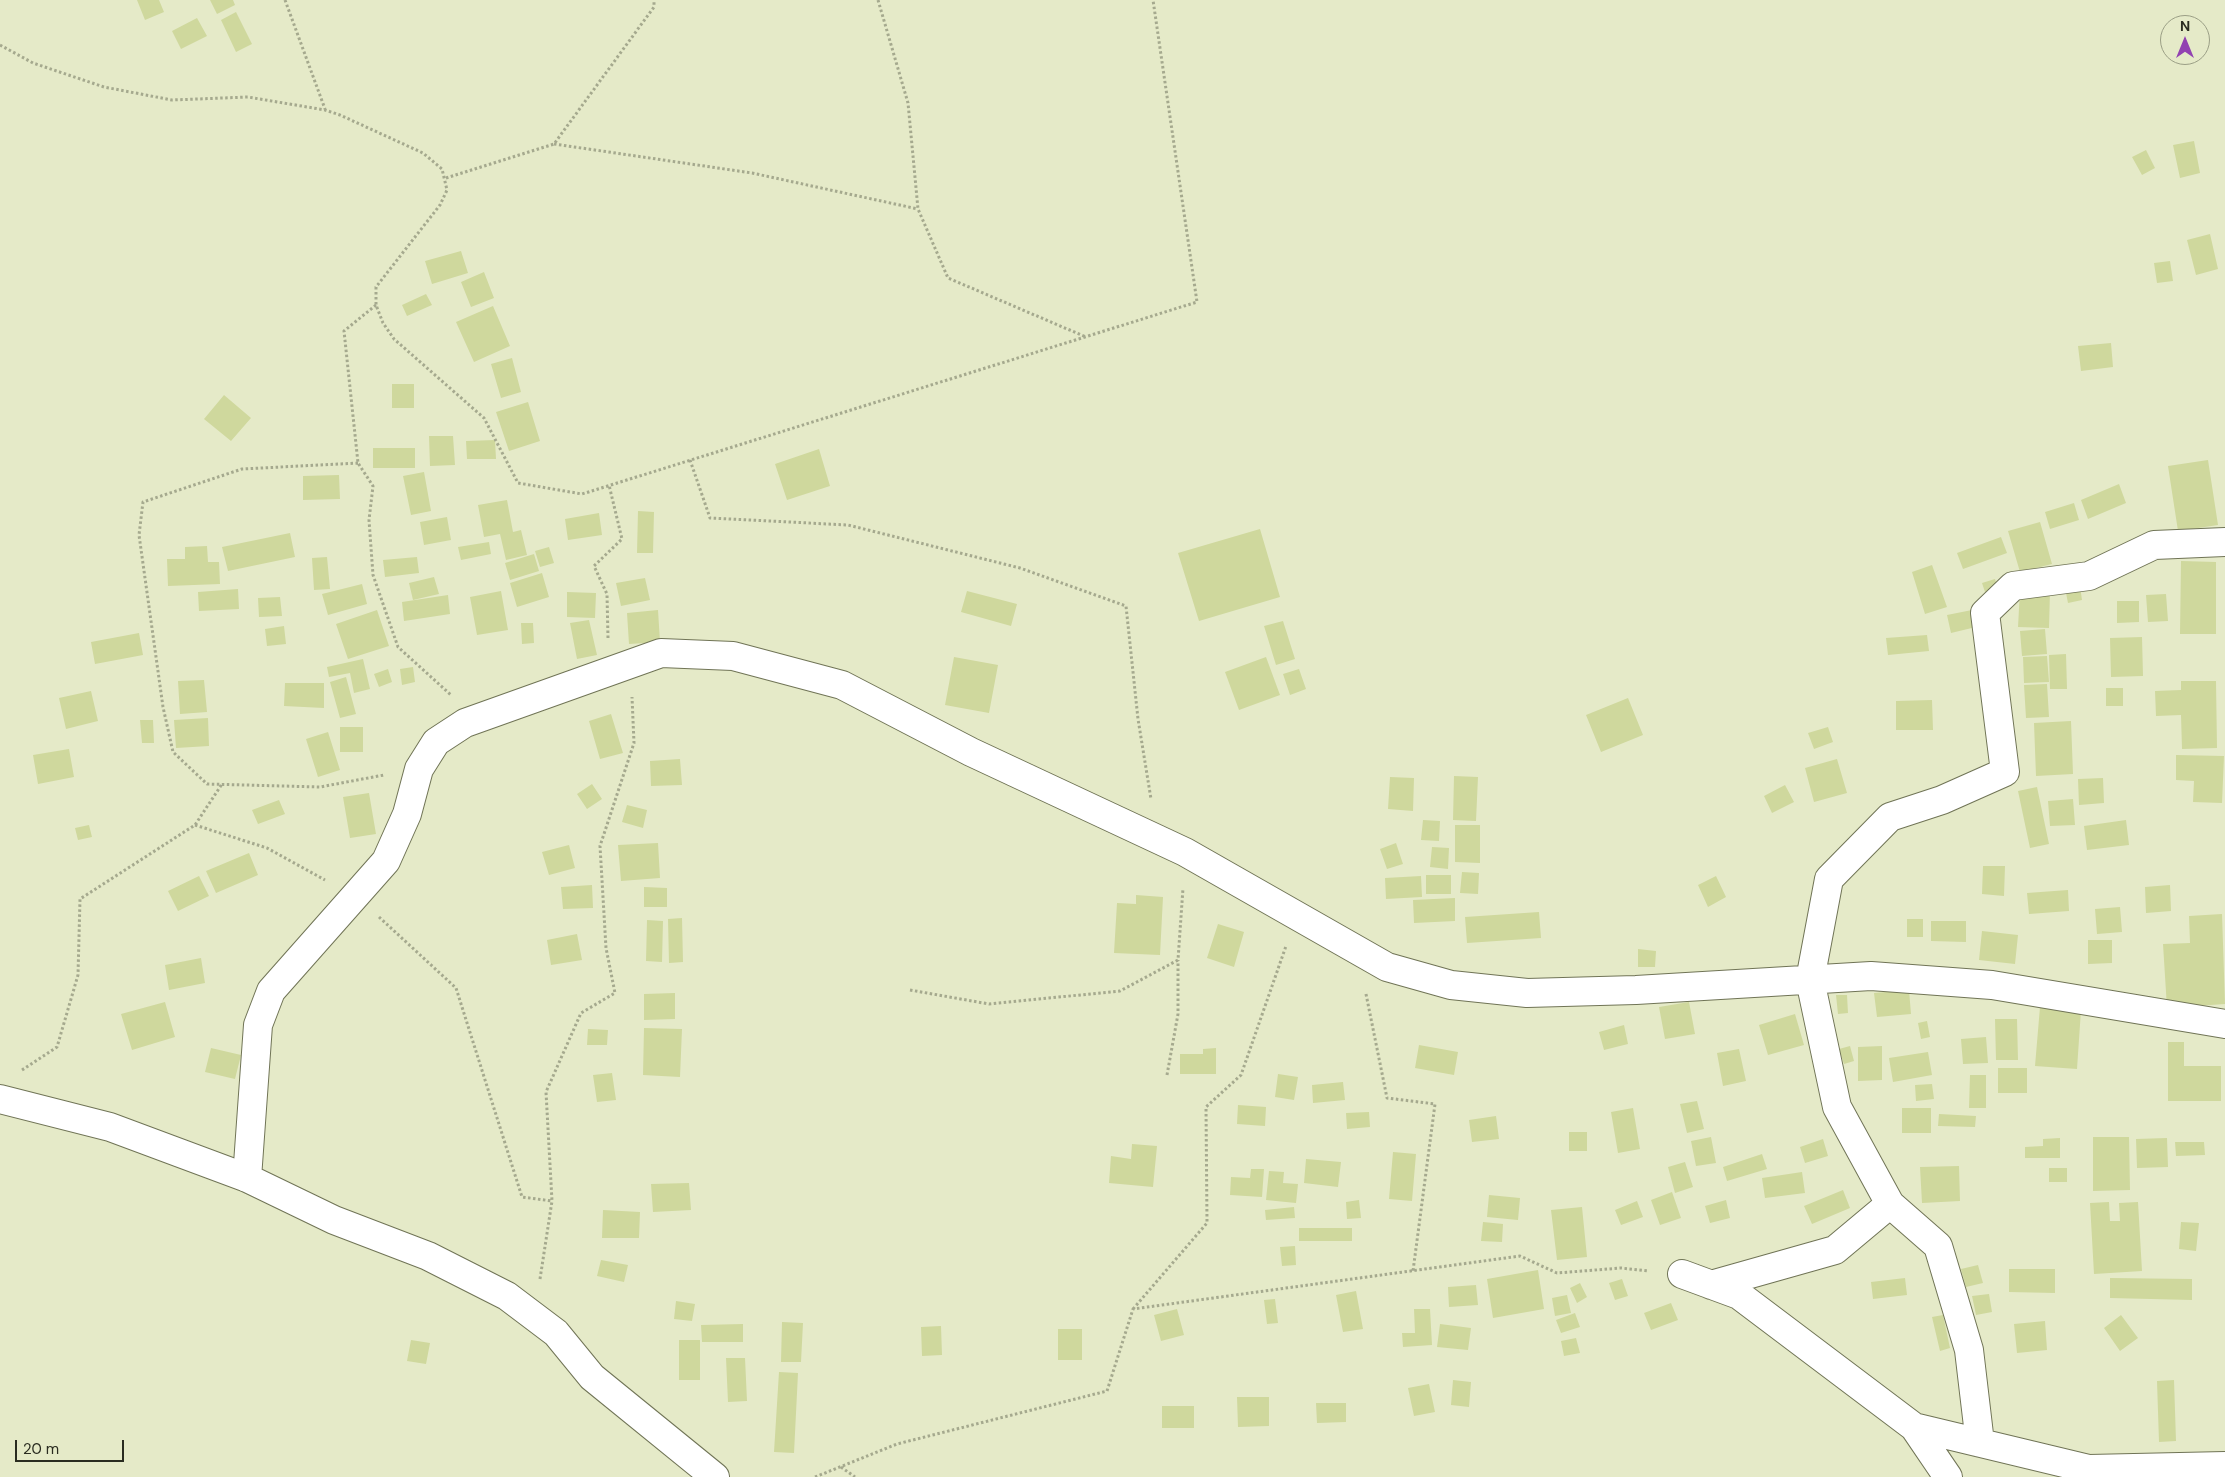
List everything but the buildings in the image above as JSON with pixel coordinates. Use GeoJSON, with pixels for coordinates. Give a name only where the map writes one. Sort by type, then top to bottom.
{"type":"FeatureCollection","features":[{"type":"Feature","properties":{"kind":"street"},"geometry":{"type":"LineString","coordinates":[[1980,1443],[1969,1350],[1938,1246],[1890,1204],[1837,1107],[1810,980],[1829,879],[1890,817],[1942,800],[2005,772],[1985,614],[2013,586],[2089,576],[2154,545],[2225,542]]}},
{"type":"Feature","properties":{"kind":"street"},"geometry":{"type":"LineString","coordinates":[[247,1178],[258,1025],[271,991],[386,861],[407,814],[419,769],[436,742],[465,723],[661,653],[733,656],[842,685],[971,752],[1185,852],[1386,967],[1450,985],[1527,993],[1636,990],[1871,976],[1992,986],[2225,1024]]}},
{"type":"Feature","properties":{"kind":"street"},"geometry":{"type":"LineString","coordinates":[[0,1099],[110,1127],[247,1178],[334,1220],[428,1256],[507,1296],[556,1333],[592,1377],[715,1477]]}},
{"type":"Feature","properties":{"kind":"street"},"geometry":{"type":"LineString","coordinates":[[1711,1284],[1835,1250],[1890,1204]]}},
{"type":"Feature","properties":{"kind":"street"},"geometry":{"type":"LineString","coordinates":[[1682,1274],[1739,1295],[1914,1427],[1948,1477]]}},
{"type":"Feature","properties":{"kind":"street"},"geometry":{"type":"LineString","coordinates":[[1914,1427],[2089,1469],[2225,1466]]}},
{"type":"Feature","properties":{"kind":"path"},"geometry":{"type":"LineString","coordinates":[[285,0],[325,110]]}},
{"type":"Feature","properties":{"kind":"path"},"geometry":{"type":"LineString","coordinates":[[554,144],[654,7],[654,0]]}},
{"type":"Feature","properties":{"kind":"path"},"geometry":{"type":"LineString","coordinates":[[878,0],[908,103],[918,209],[948,278],[1086,337]]}},
{"type":"Feature","properties":{"kind":"path"},"geometry":{"type":"LineString","coordinates":[[0,45],[33,63],[104,87],[172,100],[248,97],[325,110],[340,115],[423,154],[442,169],[446,178],[447,190],[440,205],[376,287],[376,305],[394,338],[484,418],[518,483],[582,494],[1197,302],[1153,0]]}},
{"type":"Feature","properties":{"kind":"path"},"geometry":{"type":"LineString","coordinates":[[446,178],[554,144],[752,173],[918,209]]}},
{"type":"Feature","properties":{"kind":"path"},"geometry":{"type":"LineString","coordinates":[[376,305],[344,331],[358,463],[373,486],[369,520],[373,575],[398,647],[478,718]]}},
{"type":"Feature","properties":{"kind":"path"},"geometry":{"type":"LineString","coordinates":[[690,460],[710,518],[848,525],[1020,568],[1126,606],[1138,719],[1158,840]]}},
{"type":"Feature","properties":{"kind":"path"},"geometry":{"type":"LineString","coordinates":[[358,463],[242,469],[143,502],[139,534],[163,707],[173,752],[207,784],[320,786],[419,769]]}},
{"type":"Feature","properties":{"kind":"path"},"geometry":{"type":"LineString","coordinates":[[535,1317],[552,1201],[546,1092],[581,1013],[615,993],[606,948],[600,846],[634,743],[607,594],[594,566],[622,539],[609,485]]}},
{"type":"Feature","properties":{"kind":"path"},"geometry":{"type":"LineString","coordinates":[[16,1073],[57,1047],[78,975],[80,899],[195,825],[222,784]]}},
{"type":"Feature","properties":{"kind":"path"},"geometry":{"type":"LineString","coordinates":[[195,825],[267,848],[356,896],[456,988],[522,1196],[552,1201]]}},
{"type":"Feature","properties":{"kind":"path"},"geometry":{"type":"LineString","coordinates":[[1167,1075],[1178,1014],[1178,960],[1185,852]]}},
{"type":"Feature","properties":{"kind":"path"},"geometry":{"type":"LineString","coordinates":[[814,1477],[897,1444],[1107,1391],[1133,1309],[1208,1223],[1206,1107],[1241,1075],[1296,915]]}},
{"type":"Feature","properties":{"kind":"path"},"geometry":{"type":"LineString","coordinates":[[1357,949],[1386,1098],[1434,1104],[1413,1271]]}},
{"type":"Feature","properties":{"kind":"path"},"geometry":{"type":"LineString","coordinates":[[910,990],[989,1004],[1120,991],[1178,960]]}},
{"type":"Feature","properties":{"kind":"path"},"geometry":{"type":"LineString","coordinates":[[1133,1309],[1245,1292],[1520,1256],[1557,1273],[1621,1268],[1682,1274]]}},
{"type":"Feature","properties":{"kind":"path"},"geometry":{"type":"LineString","coordinates":[[841,1467],[855,1477]]}}]}
